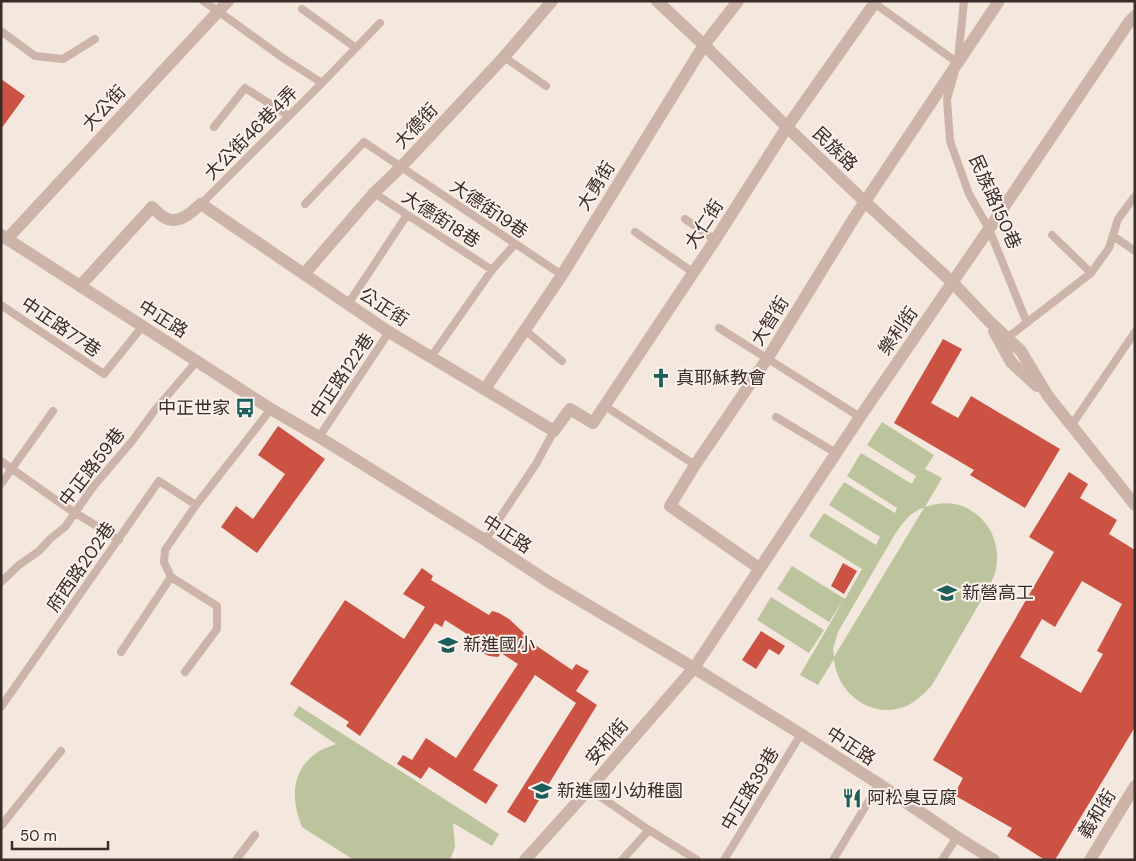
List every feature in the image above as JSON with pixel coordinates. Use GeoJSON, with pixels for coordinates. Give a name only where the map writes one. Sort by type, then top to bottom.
{"type":"FeatureCollection","features":[{"type":"Feature","properties":{"kind":"street","name":"大公街"},"geometry":{"type":"LineString","coordinates":[[3,240],[228,1]]}},
{"type":"Feature","properties":{"kind":"street","name":"大德街"},"geometry":{"type":"LineString","coordinates":[[305,273],[374,193],[400,168],[504,57],[552,1]]}},
{"type":"Feature","properties":{"kind":"street","name":"民族路"},"geometry":{"type":"LineString","coordinates":[[657,1],[865,202],[952,282],[1021,351],[1048,396],[1135,505]]}},
{"type":"Feature","properties":{"kind":"street","name":"大勇街"},"geometry":{"type":"LineString","coordinates":[[485,389],[562,275],[704,45],[738,1]]}},
{"type":"Feature","properties":{"kind":"street","name":"民族路150巷"},"geometry":{"type":"LineString","coordinates":[[958,63],[999,1]]}},
{"type":"Feature","properties":{"kind":"street","name":"大仁街"},"geometry":{"type":"LineString","coordinates":[[554,431],[570,410],[593,423],[694,273],[787,127],[875,2]]}},
{"type":"Feature","properties":{"kind":"street","name":"樂利街"},"geometry":{"type":"LineString","coordinates":[[694,668],[836,452],[990,229],[1129,22],[1135,16]]}},
{"type":"Feature","properties":{"kind":"street","name":"大智街"},"geometry":{"type":"LineString","coordinates":[[759,568],[670,506],[695,465],[767,359],[865,202],[958,63]]}},
{"type":"Feature","properties":{"kind":"street","name":"公正街"},"geometry":{"type":"LineString","coordinates":[[200,204],[305,273],[389,332],[554,431]]}},
{"type":"Feature","properties":{"kind":"street"},"geometry":{"type":"LineString","coordinates":[[80,286],[152,207],[169,220],[185,217],[200,204]]}},
{"type":"Feature","properties":{"kind":"street","name":"中正路"},"geometry":{"type":"LineString","coordinates":[[3,240],[80,286],[271,409],[319,436],[486,540],[549,582],[801,734],[957,838],[994,860]]}},
{"type":"Feature","properties":{"kind":"street","name":"民族路"},"geometry":{"type":"LineString","coordinates":[[989,321],[1011,362],[1048,396]]}},
{"type":"Feature","properties":{"kind":"street","name":"安和街"},"geometry":{"type":"LineString","coordinates":[[525,860],[694,668]]}},
{"type":"Feature","properties":{"kind":"street","name":"義和街"},"geometry":{"type":"LineString","coordinates":[[1090,860],[1135,786]]}},
{"type":"Feature","properties":{"kind":"lane"},"geometry":{"type":"LineString","coordinates":[[202,1],[322,83]]}},
{"type":"Feature","properties":{"kind":"lane","name":"民族路150巷"},"geometry":{"type":"LineString","coordinates":[[964,1],[958,63],[947,98],[950,142],[969,194],[990,229],[1027,323]]}},
{"type":"Feature","properties":{"kind":"lane"},"geometry":{"type":"LineString","coordinates":[[875,2],[958,63]]}},
{"type":"Feature","properties":{"kind":"lane"},"geometry":{"type":"LineString","coordinates":[[302,8],[356,48]]}},
{"type":"Feature","properties":{"kind":"lane","name":"大公街46巷4弄"},"geometry":{"type":"LineString","coordinates":[[200,204],[380,23]]}},
{"type":"Feature","properties":{"kind":"lane"},"geometry":{"type":"LineString","coordinates":[[1,31],[35,56],[63,59],[95,39]]}},
{"type":"Feature","properties":{"kind":"lane"},"geometry":{"type":"LineString","coordinates":[[504,57],[546,86]]}},
{"type":"Feature","properties":{"kind":"lane"},"geometry":{"type":"LineString","coordinates":[[214,127],[245,88],[289,116]]}},
{"type":"Feature","properties":{"kind":"lane","name":"大德街19巷"},"geometry":{"type":"LineString","coordinates":[[305,204],[364,142],[400,168],[562,275]]}},
{"type":"Feature","properties":{"kind":"lane","name":"大德街18巷"},"geometry":{"type":"LineString","coordinates":[[374,193],[492,270]]}},
{"type":"Feature","properties":{"kind":"lane"},"geometry":{"type":"LineString","coordinates":[[1007,338],[1091,273],[1109,248],[1118,219],[1135,196]]}},
{"type":"Feature","properties":{"kind":"lane"},"geometry":{"type":"LineString","coordinates":[[348,304],[407,215]]}},
{"type":"Feature","properties":{"kind":"lane"},"geometry":{"type":"LineString","coordinates":[[685,220],[715,240]]}},
{"type":"Feature","properties":{"kind":"lane"},"geometry":{"type":"LineString","coordinates":[[635,232],[694,273]]}},
{"type":"Feature","properties":{"kind":"lane"},"geometry":{"type":"LineString","coordinates":[[1052,235],[1091,273]]}},
{"type":"Feature","properties":{"kind":"lane"},"geometry":{"type":"LineString","coordinates":[[1113,236],[1135,251]]}},
{"type":"Feature","properties":{"kind":"lane"},"geometry":{"type":"LineString","coordinates":[[431,357],[492,270],[516,244]]}},
{"type":"Feature","properties":{"kind":"lane","name":"中正路77巷"},"geometry":{"type":"LineString","coordinates":[[1,305],[104,374],[142,327]]}},
{"type":"Feature","properties":{"kind":"lane"},"geometry":{"type":"LineString","coordinates":[[719,328],[860,417]]}},
{"type":"Feature","properties":{"kind":"lane"},"geometry":{"type":"LineString","coordinates":[[525,330],[562,361]]}},
{"type":"Feature","properties":{"kind":"lane","name":"中正路122巷"},"geometry":{"type":"LineString","coordinates":[[319,436],[389,332]]}},
{"type":"Feature","properties":{"kind":"lane"},"geometry":{"type":"LineString","coordinates":[[1071,426],[1135,332]]}},
{"type":"Feature","properties":{"kind":"lane","name":"中正路59巷"},"geometry":{"type":"LineString","coordinates":[[1,582],[19,565],[40,551],[50,539],[65,527],[93,487],[133,440],[155,410],[197,362]]}},
{"type":"Feature","properties":{"kind":"lane"},"geometry":{"type":"LineString","coordinates":[[605,406],[695,465]]}},
{"type":"Feature","properties":{"kind":"lane"},"geometry":{"type":"LineString","coordinates":[[185,672],[217,629],[217,606],[171,577],[164,562],[165,550],[196,505],[271,409]]}},
{"type":"Feature","properties":{"kind":"lane"},"geometry":{"type":"LineString","coordinates":[[1,484],[53,411]]}},
{"type":"Feature","properties":{"kind":"lane"},"geometry":{"type":"LineString","coordinates":[[776,417],[836,452]]}},
{"type":"Feature","properties":{"kind":"lane"},"geometry":{"type":"LineString","coordinates":[[486,540],[536,464],[554,431]]}},
{"type":"Feature","properties":{"kind":"lane"},"geometry":{"type":"LineString","coordinates":[[1,461],[63,505],[119,540]]}},
{"type":"Feature","properties":{"kind":"lane","name":"府西路202巷"},"geometry":{"type":"LineString","coordinates":[[1,707],[159,481],[196,505]]}},
{"type":"Feature","properties":{"kind":"lane"},"geometry":{"type":"LineString","coordinates":[[121,652],[171,577]]}},
{"type":"Feature","properties":{"kind":"lane","name":"中正路39巷"},"geometry":{"type":"LineString","coordinates":[[724,860],[801,734]]}},
{"type":"Feature","properties":{"kind":"lane"},"geometry":{"type":"LineString","coordinates":[[1,826],[61,750]]}},
{"type":"Feature","properties":{"kind":"lane"},"geometry":{"type":"LineString","coordinates":[[833,860],[878,784]]}},
{"type":"Feature","properties":{"kind":"lane"},"geometry":{"type":"LineString","coordinates":[[589,789],[697,860]]}},
{"type":"Feature","properties":{"kind":"lane"},"geometry":{"type":"LineString","coordinates":[[622,860],[649,830]]}},
{"type":"Feature","properties":{"kind":"lane"},"geometry":{"type":"LineString","coordinates":[[236,860],[254,835]]}},
{"type":"Feature","properties":{"kind":"lane"},"geometry":{"type":"LineString","coordinates":[[942,860],[957,838]]}},
{"type":"Feature","properties":{"kind":"green space"},"geometry":{"type":"Polygon","coordinates":[[[882,422],[934,455],[925,469],[942,478],[925,507],[947,503],[955,504],[975,513],[983,520],[994,538],[997,558],[996,569],[989,587],[932,685],[912,703],[891,710],[868,706],[857,700],[841,683],[834,659],[818,685],[800,675],[843,601],[829,622],[777,589],[792,566],[845,599],[862,569],[809,536],[824,513],[876,545],[880,537],[829,505],[844,482],[895,513],[897,508],[847,476],[861,453],[912,484],[916,476],[867,445],[882,422]],[[924,508],[911,515],[895,534],[838,632],[833,649],[834,657],[924,508]]]}},
{"type":"Feature","properties":{"kind":"green space"},"geometry":{"type":"Polygon","coordinates":[[[771,597],[824,630],[809,653],[757,620],[771,597]]]}},
{"type":"Feature","properties":{"kind":"green space"},"geometry":{"type":"Polygon","coordinates":[[[299,706],[499,834],[492,846],[453,823],[455,847],[450,860],[354,860],[302,827],[298,816],[295,794],[299,774],[311,757],[321,750],[336,744],[293,715],[299,706]]]}},
{"type":"Feature","properties":{"kind":"building"},"geometry":{"type":"Polygon","coordinates":[[[1,79],[25,96],[1,129],[1,79]]]}},
{"type":"Feature","properties":{"kind":"building"},"geometry":{"type":"Polygon","coordinates":[[[943,339],[962,349],[931,403],[958,418],[971,396],[1060,449],[1025,508],[970,475],[974,470],[894,423],[943,339]]]}},
{"type":"Feature","properties":{"kind":"building"},"geometry":{"type":"Polygon","coordinates":[[[278,426],[325,459],[257,553],[221,527],[236,506],[253,519],[285,474],[258,455],[278,426]]]}},
{"type":"Feature","properties":{"kind":"building"},"geometry":{"type":"Polygon","coordinates":[[[1069,472],[1088,484],[1080,498],[1117,520],[1109,534],[1135,550],[1135,727],[1055,860],[1045,860],[1007,836],[1012,828],[954,795],[963,778],[933,760],[1054,552],[1029,537],[1069,472]],[[1082,581],[1055,627],[1042,619],[1020,657],[1081,693],[1103,654],[1097,651],[1122,604],[1082,581]]]}},
{"type":"Feature","properties":{"kind":"building"},"geometry":{"type":"Polygon","coordinates":[[[843,563],[857,571],[844,594],[831,586],[843,563]]]}},
{"type":"Feature","properties":{"kind":"building"},"geometry":{"type":"Polygon","coordinates":[[[422,568],[433,576],[431,580],[489,615],[492,611],[509,619],[524,633],[522,636],[572,670],[576,664],[589,671],[576,691],[597,705],[525,823],[507,812],[576,703],[535,675],[473,770],[498,785],[486,804],[429,767],[421,779],[397,764],[403,755],[412,760],[426,738],[456,758],[518,664],[501,653],[498,657],[489,656],[475,647],[467,634],[445,620],[442,627],[435,623],[360,736],[346,726],[349,722],[290,684],[345,600],[404,639],[425,607],[403,594],[422,568]]]}},
{"type":"Feature","properties":{"kind":"building"},"geometry":{"type":"Polygon","coordinates":[[[761,631],[785,646],[779,655],[769,649],[756,669],[742,660],[761,631]]]}},
{"type":"Feature","properties":{"kind":"place","name":"真耶穌教會"},"geometry":{"type":"Point","coordinates":[661,378]}},
{"type":"Feature","properties":{"kind":"place","name":"中正世家"},"geometry":{"type":"Point","coordinates":[245,408]}},
{"type":"Feature","properties":{"kind":"place","name":"新營高工"},"geometry":{"type":"Point","coordinates":[947,593]}},
{"type":"Feature","properties":{"kind":"place","name":"新進國小"},"geometry":{"type":"Point","coordinates":[448,645]}},
{"type":"Feature","properties":{"kind":"place","name":"新進國小幼稚園"},"geometry":{"type":"Point","coordinates":[542,791]}},
{"type":"Feature","properties":{"kind":"place","name":"阿松臭豆腐"},"geometry":{"type":"Point","coordinates":[852,798]}}]}
